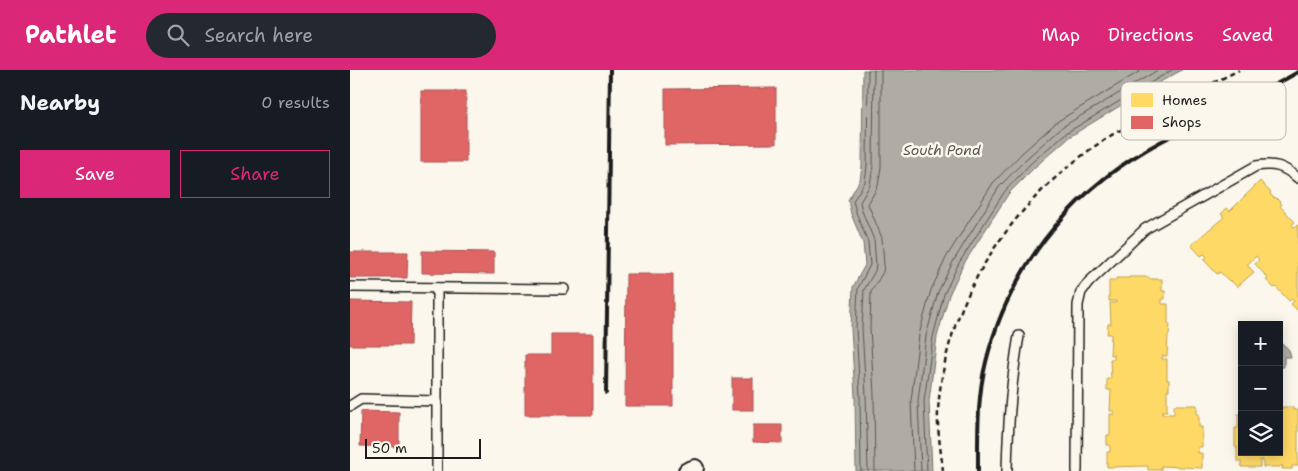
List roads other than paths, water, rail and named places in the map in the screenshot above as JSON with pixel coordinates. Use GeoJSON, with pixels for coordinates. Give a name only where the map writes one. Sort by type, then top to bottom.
{"type":"FeatureCollection","features":[{"type":"Feature","properties":{"kind":"lane"},"geometry":{"type":"LineString","coordinates":[[1077,471],[1078,305],[1082,292],[1089,282],[1145,229],[1256,166],[1270,164],[1285,168],[1298,178]]}},
{"type":"Feature","properties":{"kind":"lane"},"geometry":{"type":"LineString","coordinates":[[350,287],[564,289]]}},
{"type":"Feature","properties":{"kind":"lane"},"geometry":{"type":"LineString","coordinates":[[437,288],[437,471]]}},
{"type":"Feature","properties":{"kind":"lane"},"geometry":{"type":"LineString","coordinates":[[1007,471],[1008,418],[1012,374],[1019,336]]}},
{"type":"Feature","properties":{"kind":"lane"},"geometry":{"type":"LineString","coordinates":[[350,406],[361,399],[437,401]]}},
{"type":"Feature","properties":{"kind":"water","name":"South Pond"},"geometry":{"type":"Polygon","coordinates":[[[863,70],[1182,70],[1160,82],[1121,82],[1121,105],[1069,137],[1009,193],[963,265],[949,295],[937,337],[929,401],[932,471],[856,471],[855,396],[851,328],[853,287],[865,265],[863,243],[851,214],[848,200],[860,180],[862,166],[863,70]]]}},
{"type":"Feature","properties":{"kind":"water"},"geometry":{"type":"Polygon","coordinates":[[[1283,346],[1291,354],[1291,357],[1284,357],[1284,367],[1283,346]]]}},
{"type":"Feature","properties":{"kind":"railway"},"geometry":{"type":"LineString","coordinates":[[606,393],[610,70]]}},
{"type":"Feature","properties":{"kind":"railway"},"geometry":{"type":"LineString","coordinates":[[1279,82],[1298,72]]}},
{"type":"Feature","properties":{"kind":"railway"},"geometry":{"type":"LineString","coordinates":[[978,471],[980,402],[986,362],[996,329],[1009,297],[1025,268],[1066,214],[1091,190],[1117,169],[1165,140]]}}]}
